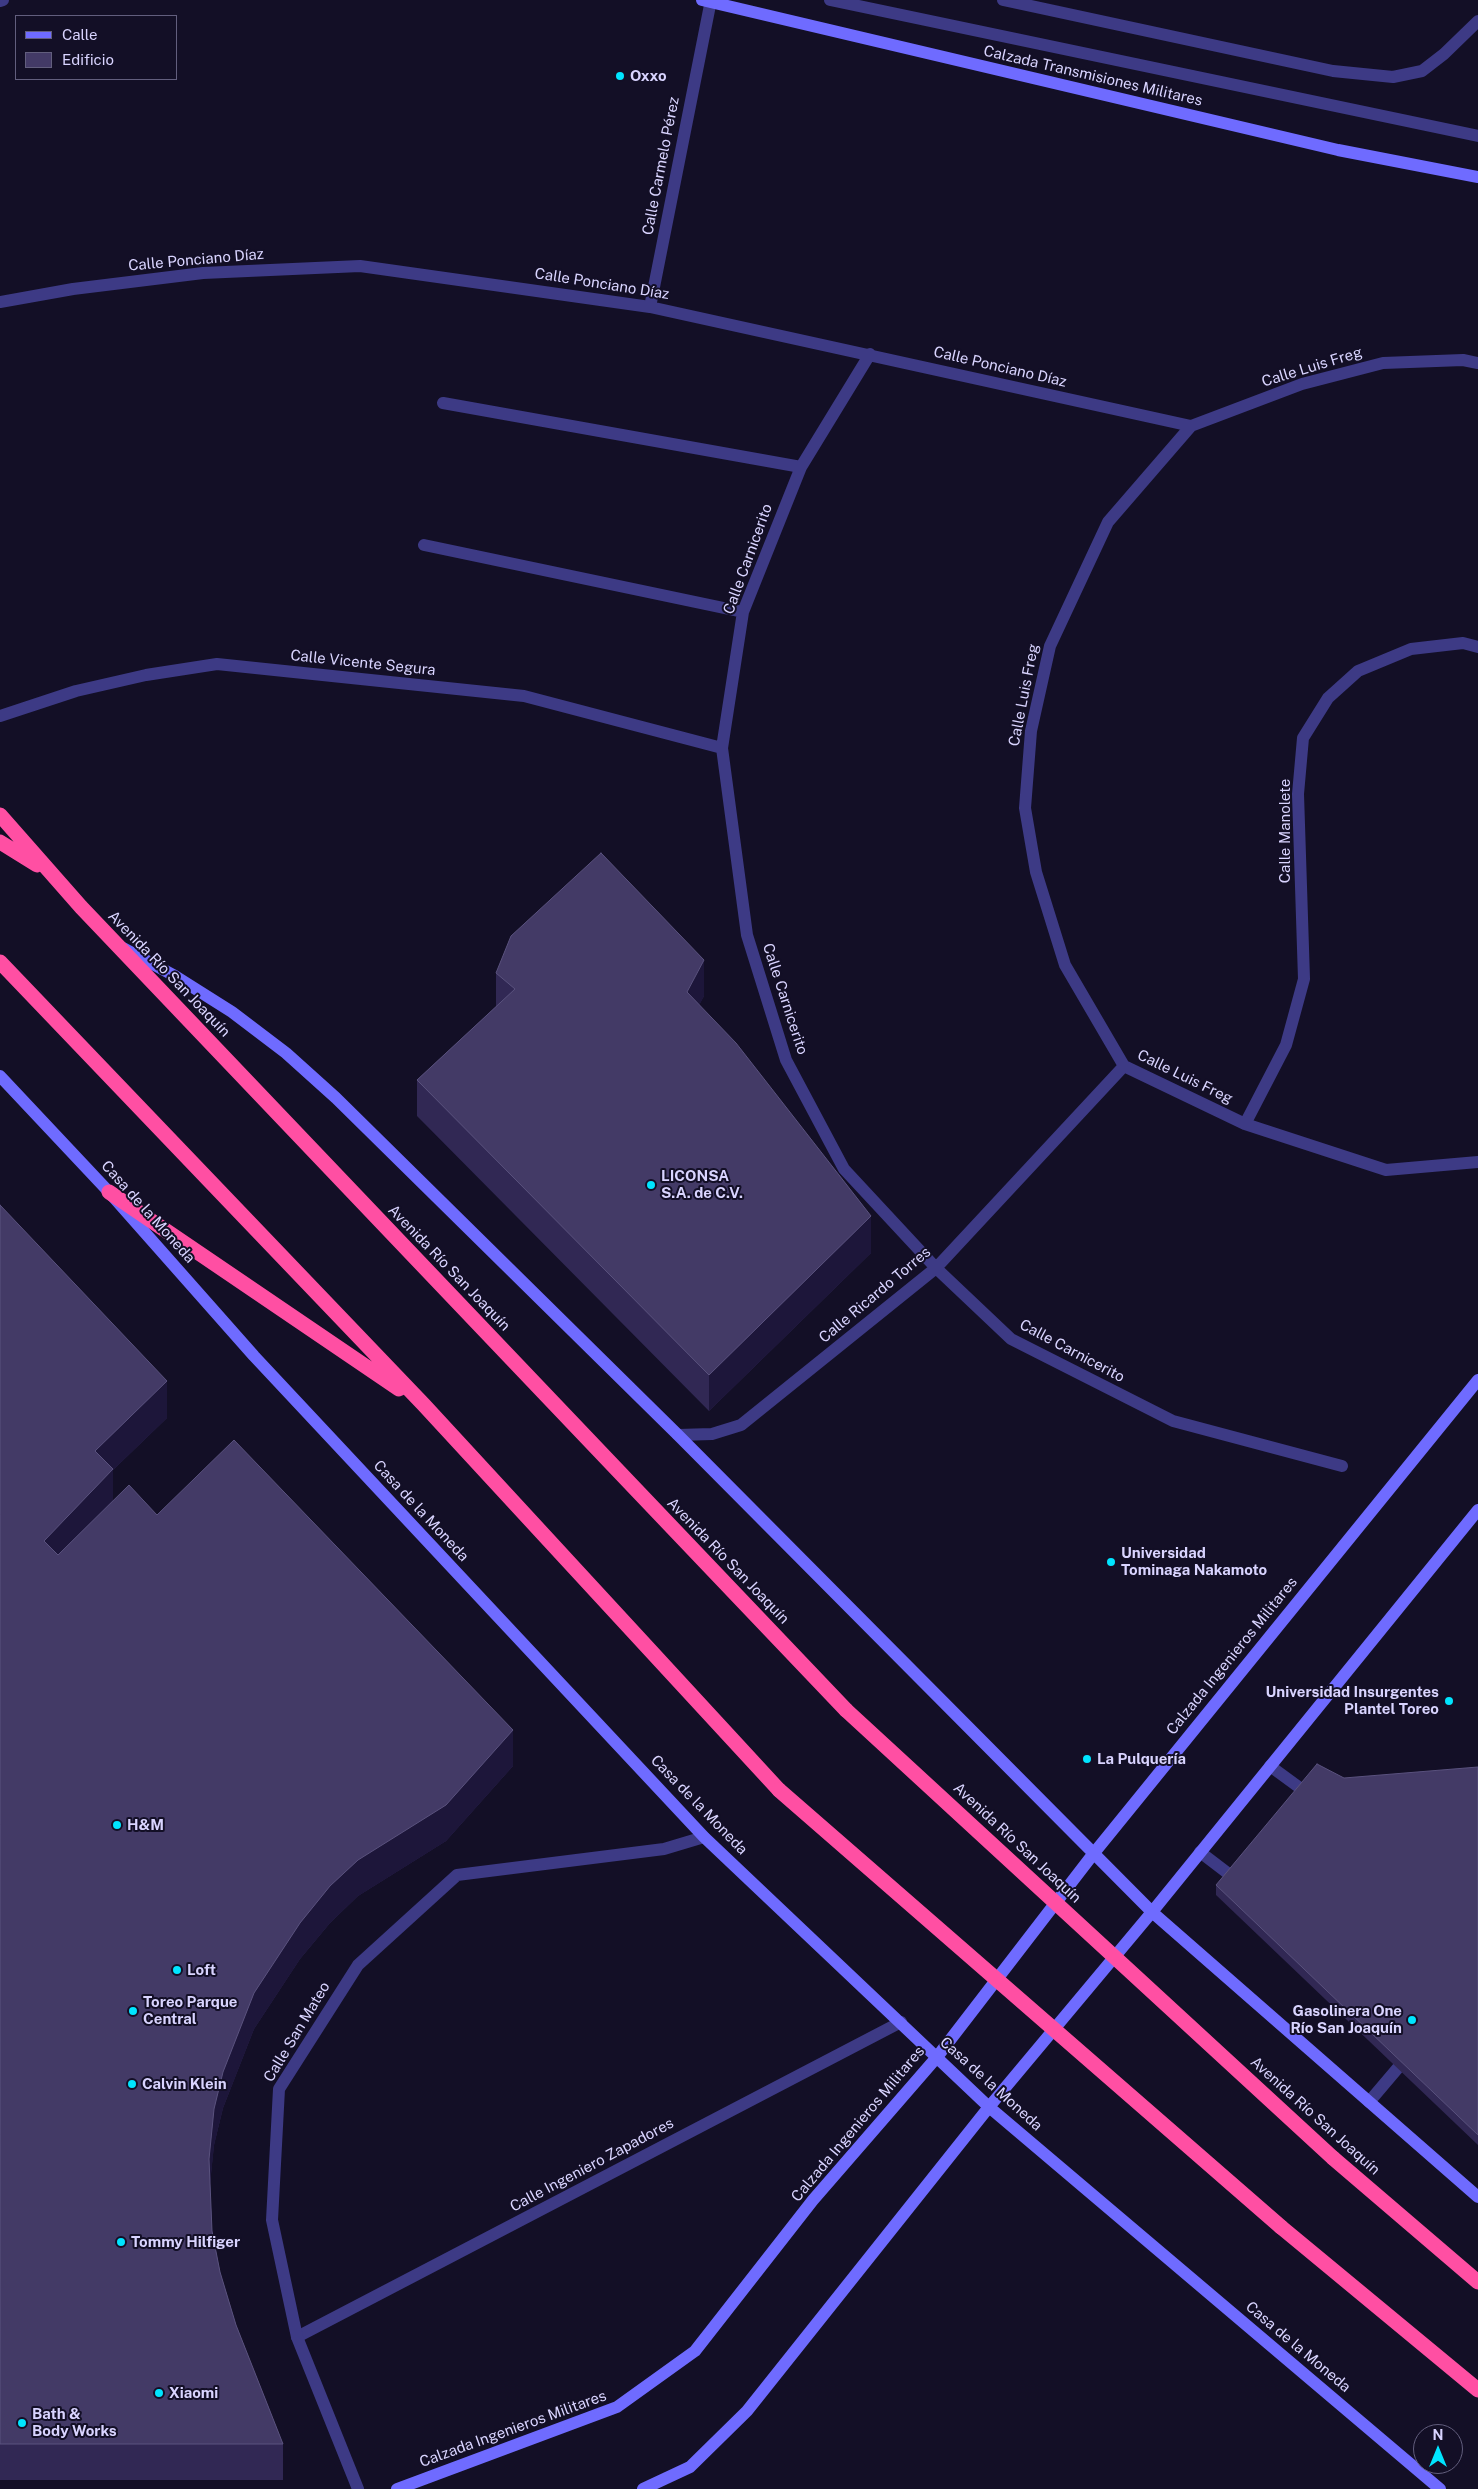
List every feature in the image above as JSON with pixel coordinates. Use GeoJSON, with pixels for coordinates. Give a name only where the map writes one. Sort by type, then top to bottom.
{"type":"FeatureCollection","features":[{"type":"Feature","properties":{"kind":"highway","name":"Avenida Río San Joaquín"},"geometry":{"type":"LineString","coordinates":[[0,815],[49,872],[116,944],[846,1710],[1333,2158],[1478,2282]]}},
{"type":"Feature","properties":{"kind":"highway"},"geometry":{"type":"LineString","coordinates":[[0,842],[49,872]]}},
{"type":"Feature","properties":{"kind":"highway"},"geometry":{"type":"LineString","coordinates":[[0,962],[424,1405],[779,1790],[1281,2227],[1478,2390]]}},
{"type":"Feature","properties":{"kind":"highway"},"geometry":{"type":"LineString","coordinates":[[109,1192],[424,1405]]}},
{"type":"Feature","properties":{"kind":"main road","name":"Calzada Transmisiones Militares"},"geometry":{"type":"LineString","coordinates":[[708,1],[1338,150],[1478,177]]}},
{"type":"Feature","properties":{"kind":"main road"},"geometry":{"type":"LineString","coordinates":[[116,944],[192,986],[232,1012],[286,1053],[336,1098],[678,1435],[1152,1912],[1478,2197]]}},
{"type":"Feature","properties":{"kind":"main road","name":"Casa de la Moneda"},"geometry":{"type":"LineString","coordinates":[[0,1076],[109,1192],[254,1356],[704,1837],[989,2107],[1440,2489]]}},
{"type":"Feature","properties":{"kind":"main road","name":"Calzada Ingenieros Militares"},"geometry":{"type":"LineString","coordinates":[[397,2489],[617,2407],[695,2351],[813,2200],[937,2057],[1094,1853],[1478,1380]]}},
{"type":"Feature","properties":{"kind":"main road"},"geometry":{"type":"LineString","coordinates":[[643,2489],[690,2467],[747,2411],[989,2107],[1152,1912],[1478,1510]]}},
{"type":"Feature","properties":{"kind":"street"},"geometry":{"type":"LineString","coordinates":[[830,0],[1478,136]]}},
{"type":"Feature","properties":{"kind":"street"},"geometry":{"type":"LineString","coordinates":[[1003,0],[1333,72],[1393,77],[1422,71],[1444,54],[1478,21]]}},
{"type":"Feature","properties":{"kind":"street","name":"Calle Carmelo Pérez"},"geometry":{"type":"LineString","coordinates":[[650,306],[708,1]]}},
{"type":"Feature","properties":{"kind":"street","name":"Calle Ponciano Díaz"},"geometry":{"type":"LineString","coordinates":[[1,298],[203,273],[360,266],[650,306],[1191,426]]}},
{"type":"Feature","properties":{"kind":"street","name":"Calle Carnicerito"},"geometry":{"type":"LineString","coordinates":[[870,354],[801,467],[743,612],[722,748],[747,935],[786,1060],[844,1170],[936,1268],[1011,1339],[1173,1422],[1342,1466]]}},
{"type":"Feature","properties":{"kind":"street","name":"Calle Luis Freg"},"geometry":{"type":"LineString","coordinates":[[1478,363],[1463,360],[1383,363],[1302,384],[1191,426],[1108,522],[1050,646],[1031,731],[1025,808],[1036,872],[1065,965],[1124,1066],[1244,1124],[1386,1170],[1478,1162]]}},
{"type":"Feature","properties":{"kind":"street"},"geometry":{"type":"LineString","coordinates":[[443,403],[801,467]]}},
{"type":"Feature","properties":{"kind":"street"},"geometry":{"type":"LineString","coordinates":[[424,544],[743,612]]}},
{"type":"Feature","properties":{"kind":"street","name":"Calle Manolete"},"geometry":{"type":"LineString","coordinates":[[1244,1124],[1286,1045],[1304,979],[1298,794],[1303,738],[1328,698],[1358,671],[1411,649],[1463,643],[1478,647]]}},
{"type":"Feature","properties":{"kind":"street","name":"Calle Vicente Segura"},"geometry":{"type":"LineString","coordinates":[[0,716],[85,689],[146,675],[217,664],[524,696],[722,748]]}},
{"type":"Feature","properties":{"kind":"street","name":"Calle Ricardo Torres"},"geometry":{"type":"LineString","coordinates":[[678,1435],[712,1434],[740,1425],[936,1268],[1124,1066]]}},
{"type":"Feature","properties":{"kind":"street"},"geometry":{"type":"LineString","coordinates":[[1270,1766],[1323,1805]]}},
{"type":"Feature","properties":{"kind":"street","name":"Calle San Mateo"},"geometry":{"type":"LineString","coordinates":[[358,2489],[297,2337],[272,2220],[278,2089],[358,1964],[458,1875],[664,1849],[704,1837]]}},
{"type":"Feature","properties":{"kind":"street"},"geometry":{"type":"LineString","coordinates":[[1200,1852],[1246,1887]]}},
{"type":"Feature","properties":{"kind":"street","name":"Calle Ingeniero Zapadores"},"geometry":{"type":"LineString","coordinates":[[297,2337],[901,2022]]}},
{"type":"Feature","properties":{"kind":"street"},"geometry":{"type":"LineString","coordinates":[[1369,2102],[1414,2049]]}},
{"type":"Feature","properties":{"kind":"building","name":"LICONSA S.A. de C.V."},"geometry":{"type":"Polygon","coordinates":[[[601,853],[704,960],[687,992],[736,1043],[871,1216],[709,1375],[417,1080],[515,989],[496,973],[511,936],[601,853]]]}},
{"type":"Feature","properties":{"kind":"building"},"geometry":{"type":"Polygon","coordinates":[[[0,1205],[167,1381],[95,1451],[113,1469],[44,1541],[58,1555],[129,1485],[157,1515],[234,1440],[513,1730],[446,1805],[358,1860],[330,1886],[300,1923],[254,1993],[223,2072],[214,2109],[209,2159],[212,2231],[220,2272],[236,2325],[283,2444],[0,2444],[0,1205]]]}},
{"type":"Feature","properties":{"kind":"building","name":"Gasolinera One Río San Joaquín"},"geometry":{"type":"Polygon","coordinates":[[[1317,1764],[1344,1778],[1478,1767],[1478,2135],[1216,1885],[1317,1764]]]}},
{"type":"Feature","properties":{"kind":"place","name":"Oxxo"},"geometry":{"type":"Point","coordinates":[620,76]}},
{"type":"Feature","properties":{"kind":"place","name":"LICONSA S.A. de C.V."},"geometry":{"type":"Point","coordinates":[651,1185]}},
{"type":"Feature","properties":{"kind":"place","name":"Universidad Tominaga Nakamoto"},"geometry":{"type":"Point","coordinates":[1111,1562]}},
{"type":"Feature","properties":{"kind":"place","name":"Universidad Insurgentes Plantel Toreo"},"geometry":{"type":"Point","coordinates":[1449,1701]}},
{"type":"Feature","properties":{"kind":"place","name":"La Pulquería"},"geometry":{"type":"Point","coordinates":[1087,1759]}},
{"type":"Feature","properties":{"kind":"place","name":"H&M"},"geometry":{"type":"Point","coordinates":[117,1825]}},
{"type":"Feature","properties":{"kind":"place","name":"Loft"},"geometry":{"type":"Point","coordinates":[177,1970]}},
{"type":"Feature","properties":{"kind":"place","name":"Toreo Parque Central"},"geometry":{"type":"Point","coordinates":[133,2011]}},
{"type":"Feature","properties":{"kind":"place","name":"Gasolinera One Río San Joaquín"},"geometry":{"type":"Point","coordinates":[1412,2020]}},
{"type":"Feature","properties":{"kind":"place","name":"Calvin Klein"},"geometry":{"type":"Point","coordinates":[132,2084]}},
{"type":"Feature","properties":{"kind":"place","name":"Tommy Hilfiger"},"geometry":{"type":"Point","coordinates":[121,2242]}},
{"type":"Feature","properties":{"kind":"place","name":"Xiaomi"},"geometry":{"type":"Point","coordinates":[159,2393]}},
{"type":"Feature","properties":{"kind":"place","name":"Bath & Body Works"},"geometry":{"type":"Point","coordinates":[22,2423]}}]}
